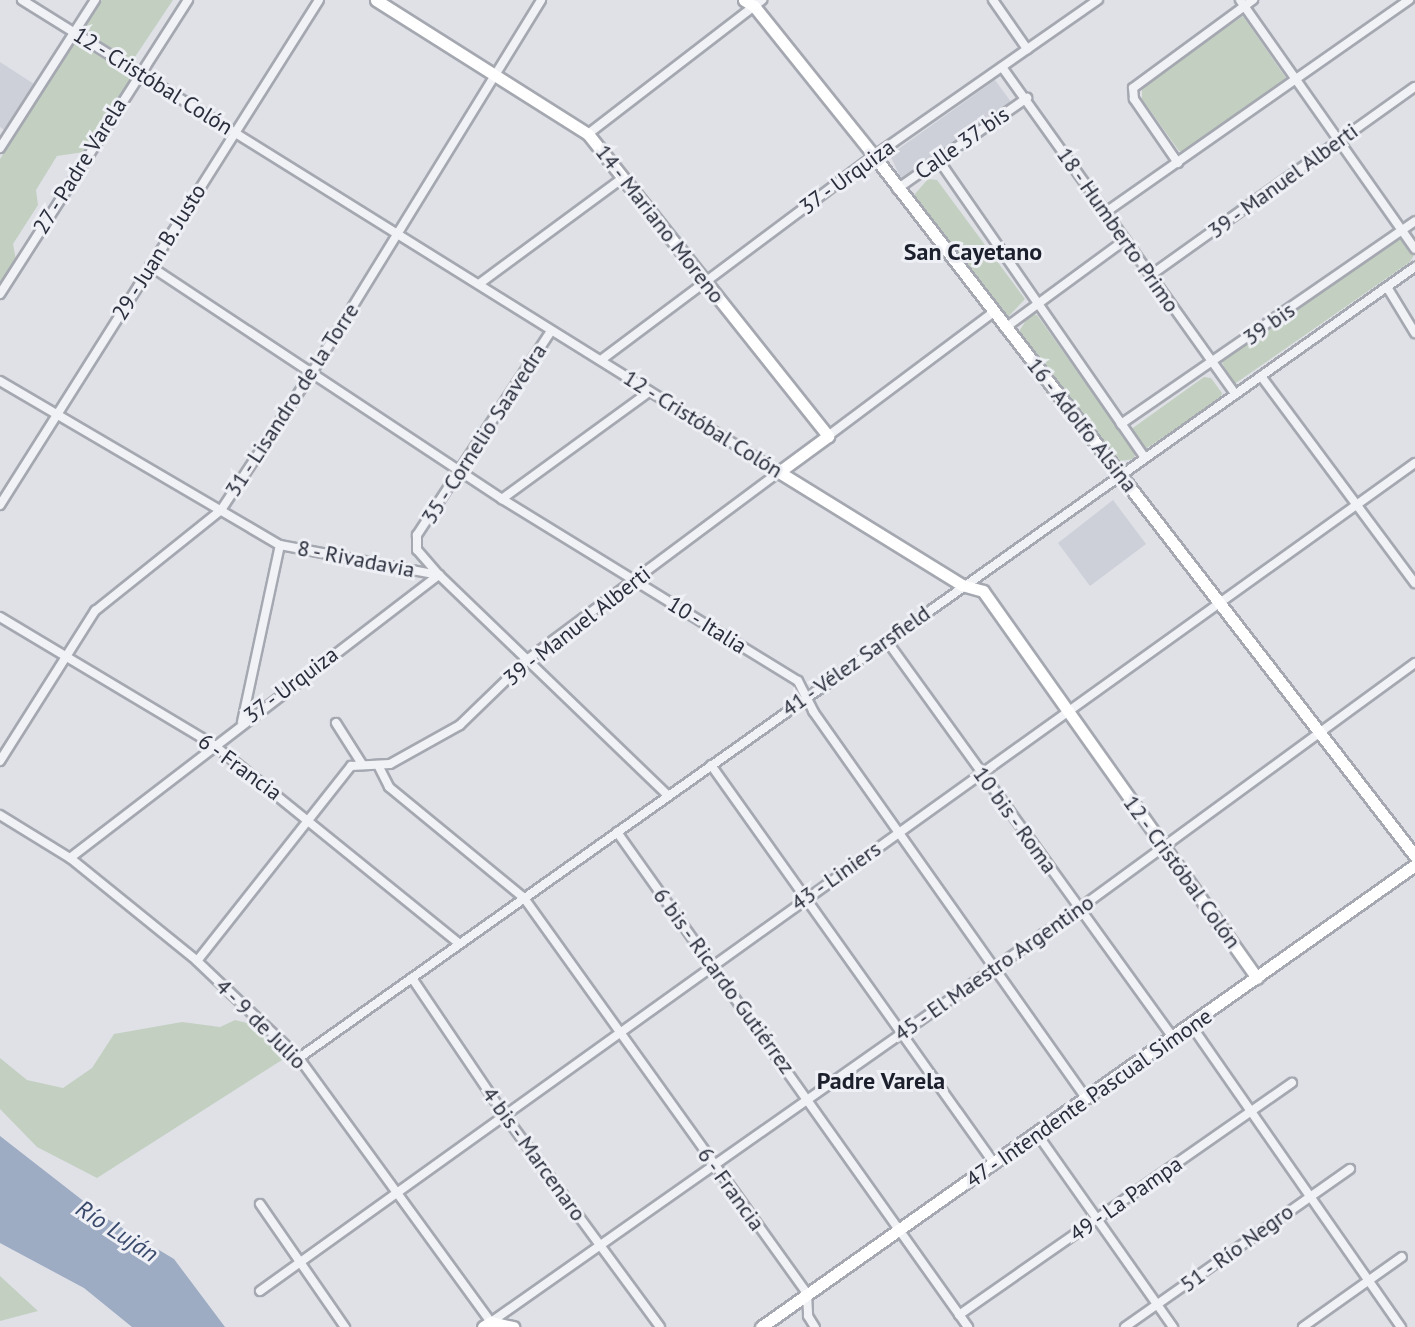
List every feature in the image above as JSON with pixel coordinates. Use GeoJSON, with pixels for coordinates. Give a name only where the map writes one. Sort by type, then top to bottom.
{"type":"FeatureCollection","features":[{"type":"Feature","properties":{"kind":"street","name":"12 - Cristóbal Colón"},"geometry":{"type":"LineString","coordinates":[[22,0],[962,585],[983,591],[1257,978]]}},
{"type":"Feature","properties":{"kind":"street"},"geometry":{"type":"LineString","coordinates":[[0,148],[95,0]]}},
{"type":"Feature","properties":{"kind":"street","name":"27 - Padre Varela"},"geometry":{"type":"LineString","coordinates":[[0,294],[188,0]]}},
{"type":"Feature","properties":{"kind":"street","name":"29 - Juan B. Justo"},"geometry":{"type":"LineString","coordinates":[[0,505],[319,0]]}},
{"type":"Feature","properties":{"kind":"street","name":"14 - Mariano Moreno"},"geometry":{"type":"LineString","coordinates":[[376,0],[588,134],[828,436]]}},
{"type":"Feature","properties":{"kind":"street","name":"31 - Lisandro de la Torre"},"geometry":{"type":"LineString","coordinates":[[0,761],[110,596],[221,510],[313,371],[541,0]]}},
{"type":"Feature","properties":{"kind":"street"},"geometry":{"type":"LineString","coordinates":[[993,0],[1027,49]]}},
{"type":"Feature","properties":{"kind":"street","name":"37 - Urquiza"},"geometry":{"type":"LineString","coordinates":[[601,360],[874,156],[1098,0]]}},
{"type":"Feature","properties":{"kind":"street"},"geometry":{"type":"LineString","coordinates":[[1178,163],[1134,99],[1133,88],[1242,3],[1253,0]]}},
{"type":"Feature","properties":{"kind":"street"},"geometry":{"type":"LineString","coordinates":[[1106,212],[1409,0]]}},
{"type":"Feature","properties":{"kind":"street"},"geometry":{"type":"LineString","coordinates":[[588,134],[753,2]]}},
{"type":"Feature","properties":{"kind":"street","name":"16 - Adolfo Alsina"},"geometry":{"type":"LineString","coordinates":[[753,2],[1415,856]]}},
{"type":"Feature","properties":{"kind":"street"},"geometry":{"type":"LineString","coordinates":[[1242,3],[1415,249]]}},
{"type":"Feature","properties":{"kind":"street","name":"18 - Humberto Primo"},"geometry":{"type":"LineString","coordinates":[[1002,67],[1235,394]]}},
{"type":"Feature","properties":{"kind":"street","name":"39 - Manuel Alberti"},"geometry":{"type":"LineString","coordinates":[[1151,275],[1415,87]]}},
{"type":"Feature","properties":{"kind":"street","name":"Calle 37 bis"},"geometry":{"type":"LineString","coordinates":[[897,189],[1027,98]]}},
{"type":"Feature","properties":{"kind":"street"},"geometry":{"type":"LineString","coordinates":[[938,159],[1036,306],[1144,456]]}},
{"type":"Feature","properties":{"kind":"street"},"geometry":{"type":"LineString","coordinates":[[479,284],[623,178]]}},
{"type":"Feature","properties":{"kind":"street","name":"39 bis"},"geometry":{"type":"LineString","coordinates":[[1121,424],[1213,364],[1415,221]]}},
{"type":"Feature","properties":{"kind":"street"},"geometry":{"type":"LineString","coordinates":[[1005,328],[1125,240]]}},
{"type":"Feature","properties":{"kind":"street","name":"10 - Italia"},"geometry":{"type":"LineString","coordinates":[[150,266],[313,371],[502,499],[798,681],[808,695],[813,711],[1087,1099]]}},
{"type":"Feature","properties":{"kind":"street","name":"41 - Vélez Sarsfield"},"geometry":{"type":"LineString","coordinates":[[299,1058],[1144,456],[1415,267]]}},
{"type":"Feature","properties":{"kind":"street"},"geometry":{"type":"LineString","coordinates":[[1387,287],[1415,333]]}},
{"type":"Feature","properties":{"kind":"street","name":"39 - Manuel Alberti"},"geometry":{"type":"LineString","coordinates":[[379,767],[460,725],[528,659],[994,312]]}},
{"type":"Feature","properties":{"kind":"street","name":"35 - Cornelio Saavedra"},"geometry":{"type":"LineString","coordinates":[[439,575],[415,542],[551,331]]}},
{"type":"Feature","properties":{"kind":"street"},"geometry":{"type":"LineString","coordinates":[[1261,376],[1359,503],[1415,583]]}},
{"type":"Feature","properties":{"kind":"street","name":"8 - Rivadavia"},"geometry":{"type":"LineString","coordinates":[[0,381],[280,545],[439,575],[668,795]]}},
{"type":"Feature","properties":{"kind":"street"},"geometry":{"type":"LineString","coordinates":[[502,499],[649,392]]}},
{"type":"Feature","properties":{"kind":"street","name":"43 - Liniers"},"geometry":{"type":"LineString","coordinates":[[260,1291],[393,1191],[1069,713],[1415,463]]}},
{"type":"Feature","properties":{"kind":"street"},"geometry":{"type":"LineString","coordinates":[[242,722],[280,545]]}},
{"type":"Feature","properties":{"kind":"street","name":"37 - Urquiza"},"geometry":{"type":"LineString","coordinates":[[70,858],[242,722],[439,575]]}},
{"type":"Feature","properties":{"kind":"street","name":"6 - Francia"},"geometry":{"type":"LineString","coordinates":[[0,617],[214,745],[310,819],[460,944]]}},
{"type":"Feature","properties":{"kind":"street","name":"10 bis - Roma"},"geometry":{"type":"LineString","coordinates":[[887,641],[1173,1038]]}},
{"type":"Feature","properties":{"kind":"street","name":"45 - El Maestro Argentino"},"geometry":{"type":"LineString","coordinates":[[489,1325],[1080,908],[1415,663]]}},
{"type":"Feature","properties":{"kind":"street"},"geometry":{"type":"LineString","coordinates":[[336,723],[362,764]]}},
{"type":"Feature","properties":{"kind":"street"},"geometry":{"type":"LineString","coordinates":[[711,765],[995,1165]]}},
{"type":"Feature","properties":{"kind":"street"},"geometry":{"type":"LineString","coordinates":[[197,961],[351,766],[379,767],[389,787],[524,898]]}},
{"type":"Feature","properties":{"kind":"street","name":"4 - 9 de Julio"},"geometry":{"type":"LineString","coordinates":[[0,815],[70,858],[197,961],[299,1058],[489,1325]]}},
{"type":"Feature","properties":{"kind":"street","name":"6 bis - Ricardo Gutiérrez"},"geometry":{"type":"LineString","coordinates":[[617,832],[968,1327]]}},
{"type":"Feature","properties":{"kind":"street","name":"47 - Intendente Pascual Simone"},"geometry":{"type":"LineString","coordinates":[[761,1327],[1038,1135],[1415,865]]}},
{"type":"Feature","properties":{"kind":"street","name":"6 - Francia"},"geometry":{"type":"LineString","coordinates":[[524,898],[807,1294],[808,1316],[815,1327]]}},
{"type":"Feature","properties":{"kind":"street","name":"4 bis - Marcenaro"},"geometry":{"type":"LineString","coordinates":[[412,978],[503,1113],[660,1327]]}},
{"type":"Feature","properties":{"kind":"street"},"geometry":{"type":"LineString","coordinates":[[1191,1025],[1401,1327]]}},
{"type":"Feature","properties":{"kind":"street","name":"49 - La Pampa"},"geometry":{"type":"LineString","coordinates":[[959,1315],[1292,1083]]}},
{"type":"Feature","properties":{"kind":"street"},"geometry":{"type":"LineString","coordinates":[[1038,1135],[1173,1327]]}},
{"type":"Feature","properties":{"kind":"street","name":"51 - Río Negro"},"geometry":{"type":"LineString","coordinates":[[1125,1327],[1350,1169]]}},
{"type":"Feature","properties":{"kind":"street"},"geometry":{"type":"LineString","coordinates":[[260,1204],[345,1327]]}},
{"type":"Feature","properties":{"kind":"street"},"geometry":{"type":"LineString","coordinates":[[1303,1327],[1402,1257]]}},
{"type":"Feature","properties":{"kind":"street"},"geometry":{"type":"LineString","coordinates":[[489,1325],[513,1327]]}},
{"type":"Feature","properties":{"kind":"shaded area"},"geometry":{"type":"Polygon","coordinates":[[[0,62],[34,84],[4,130],[0,127],[0,62]]]}},
{"type":"Feature","properties":{"kind":"shaded area"},"geometry":{"type":"Polygon","coordinates":[[[995,80],[1014,106],[902,181],[890,155],[995,80]]]}},
{"type":"Feature","properties":{"kind":"shaded area"},"geometry":{"type":"Polygon","coordinates":[[[1113,500],[1146,544],[1090,586],[1058,543],[1113,500]]]}},
{"type":"Feature","properties":{"kind":"green space"},"geometry":{"type":"Polygon","coordinates":[[[102,0],[173,0],[135,57],[133,75],[84,152],[57,156],[36,190],[38,205],[13,244],[16,260],[0,284],[0,159],[102,0]]]}},
{"type":"Feature","properties":{"kind":"green space"},"geometry":{"type":"Polygon","coordinates":[[[1243,16],[1286,78],[1185,152],[1179,151],[1142,99],[1142,85],[1243,16]]]}},
{"type":"Feature","properties":{"kind":"green space"},"geometry":{"type":"Polygon","coordinates":[[[928,179],[937,180],[1025,299],[1008,317],[914,195],[928,179]]]}},
{"type":"Feature","properties":{"kind":"green space"},"geometry":{"type":"Polygon","coordinates":[[[1401,237],[1414,255],[1410,262],[1233,385],[1222,362],[1401,237]]]}},
{"type":"Feature","properties":{"kind":"green space"},"geometry":{"type":"Polygon","coordinates":[[[1030,314],[1037,315],[1135,453],[1134,459],[1120,461],[1018,333],[1030,314]]]}},
{"type":"Feature","properties":{"kind":"green space"},"geometry":{"type":"Polygon","coordinates":[[[1204,377],[1211,378],[1222,393],[1220,399],[1144,450],[1130,430],[1204,377]]]}},
{"type":"Feature","properties":{"kind":"green space"},"geometry":{"type":"Polygon","coordinates":[[[235,1020],[255,1025],[280,1046],[282,1060],[97,1178],[37,1147],[0,1109],[0,1058],[27,1080],[63,1088],[92,1068],[114,1034],[182,1022],[220,1027],[235,1020]]]}},
{"type":"Feature","properties":{"kind":"green space"},"geometry":{"type":"Polygon","coordinates":[[[0,1276],[38,1311],[0,1321],[0,1276]]]}},
{"type":"Feature","properties":{"kind":"water","name":"Río Luján"},"geometry":{"type":"Polygon","coordinates":[[[0,1136],[104,1217],[174,1259],[225,1327],[132,1327],[84,1288],[0,1243],[0,1136]]]}},
{"type":"Feature","properties":{"kind":"district","name":"San Cayetano"},"geometry":{"type":"Point","coordinates":[973,252]}},
{"type":"Feature","properties":{"kind":"district","name":"Padre Varela"},"geometry":{"type":"Point","coordinates":[881,1081]}}]}
